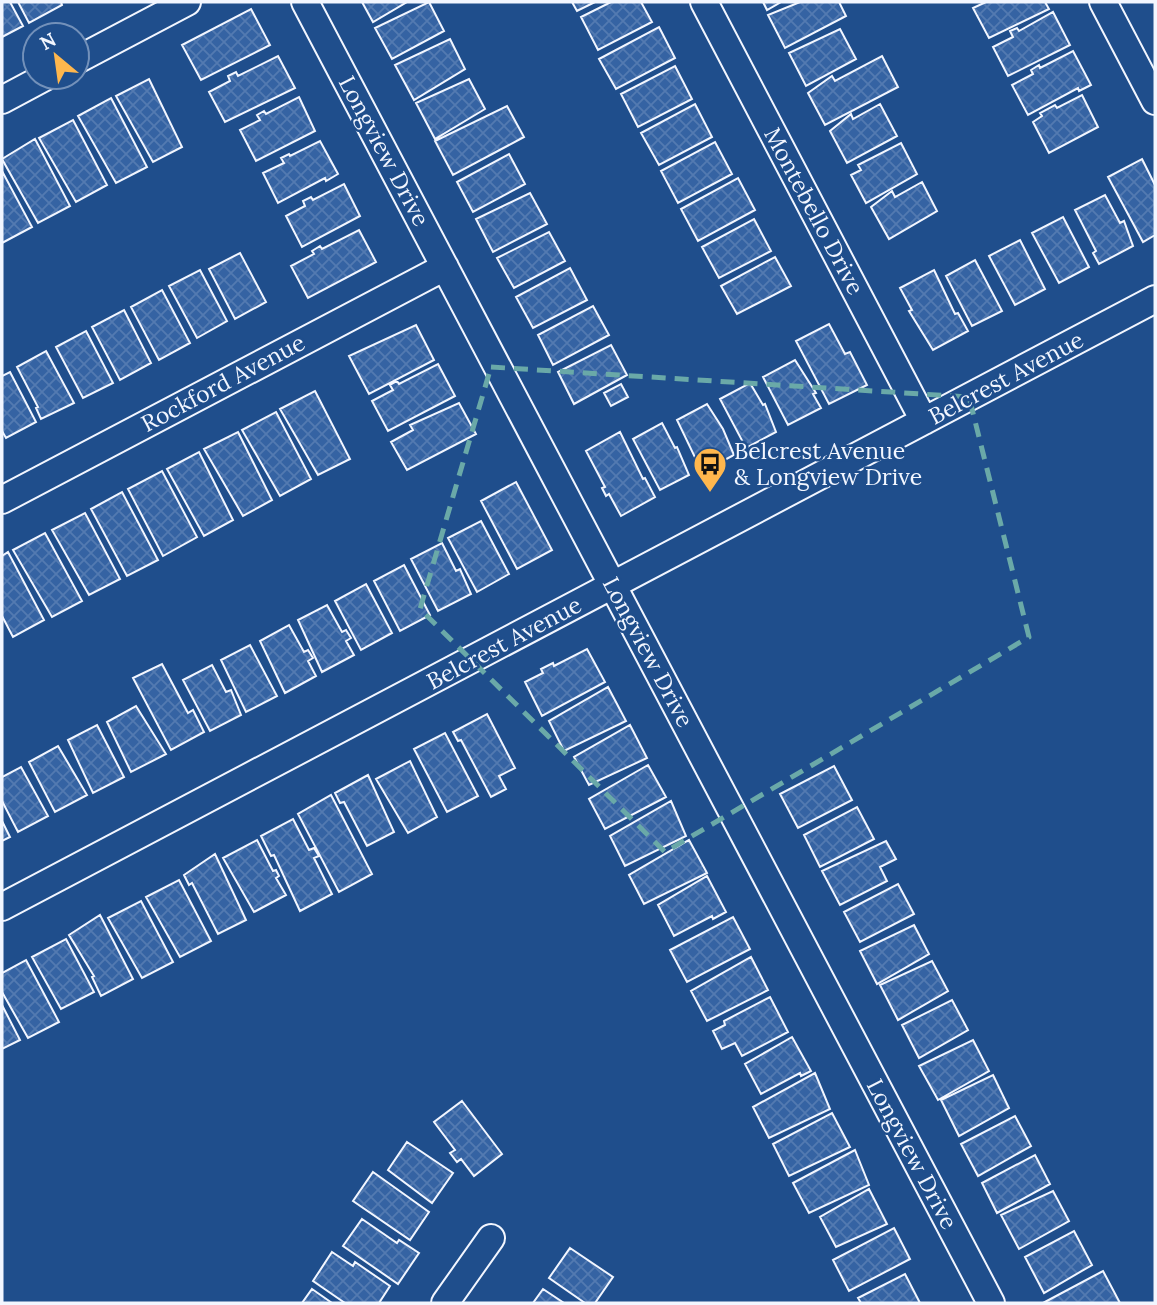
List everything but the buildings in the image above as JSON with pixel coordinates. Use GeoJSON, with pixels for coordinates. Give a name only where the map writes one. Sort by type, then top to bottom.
{"type":"FeatureCollection","features":[{"type":"Feature","properties":{"kind":"street"},"geometry":{"type":"LineString","coordinates":[[91,53],[187,2]]}},
{"type":"Feature","properties":{"kind":"street","name":"Longview Drive"},"geometry":{"type":"LineString","coordinates":[[305,2],[991,1303]]}},
{"type":"Feature","properties":{"kind":"street","name":"Montebello Drive"},"geometry":{"type":"LineString","coordinates":[[704,2],[924,421]]}},
{"type":"Feature","properties":{"kind":"street"},"geometry":{"type":"LineString","coordinates":[[1103,2],[1155,101]]}},
{"type":"Feature","properties":{"kind":"street"},"geometry":{"type":"LineString","coordinates":[[2,100],[21,90]]}},
{"type":"Feature","properties":{"kind":"street","name":"Rockford Avenue"},"geometry":{"type":"LineString","coordinates":[[2,500],[445,267]]}},
{"type":"Feature","properties":{"kind":"street","name":"Belcrest Avenue"},"geometry":{"type":"LineString","coordinates":[[2,907],[1155,299]]}},
{"type":"Feature","properties":{"kind":"street"},"geometry":{"type":"LineString","coordinates":[[445,1303],[491,1238]]}},
{"type":"Feature","properties":{"kind":"highlighted area"},"geometry":{"type":"Polygon","coordinates":[[[491,367],[969,397],[1029,637],[665,852],[420,609],[491,367]]]}},
{"type":"Feature","properties":{"kind":"place","name":"Belcrest Avenue & Longview Drive"},"geometry":{"type":"Point","coordinates":[710,494]}}]}
